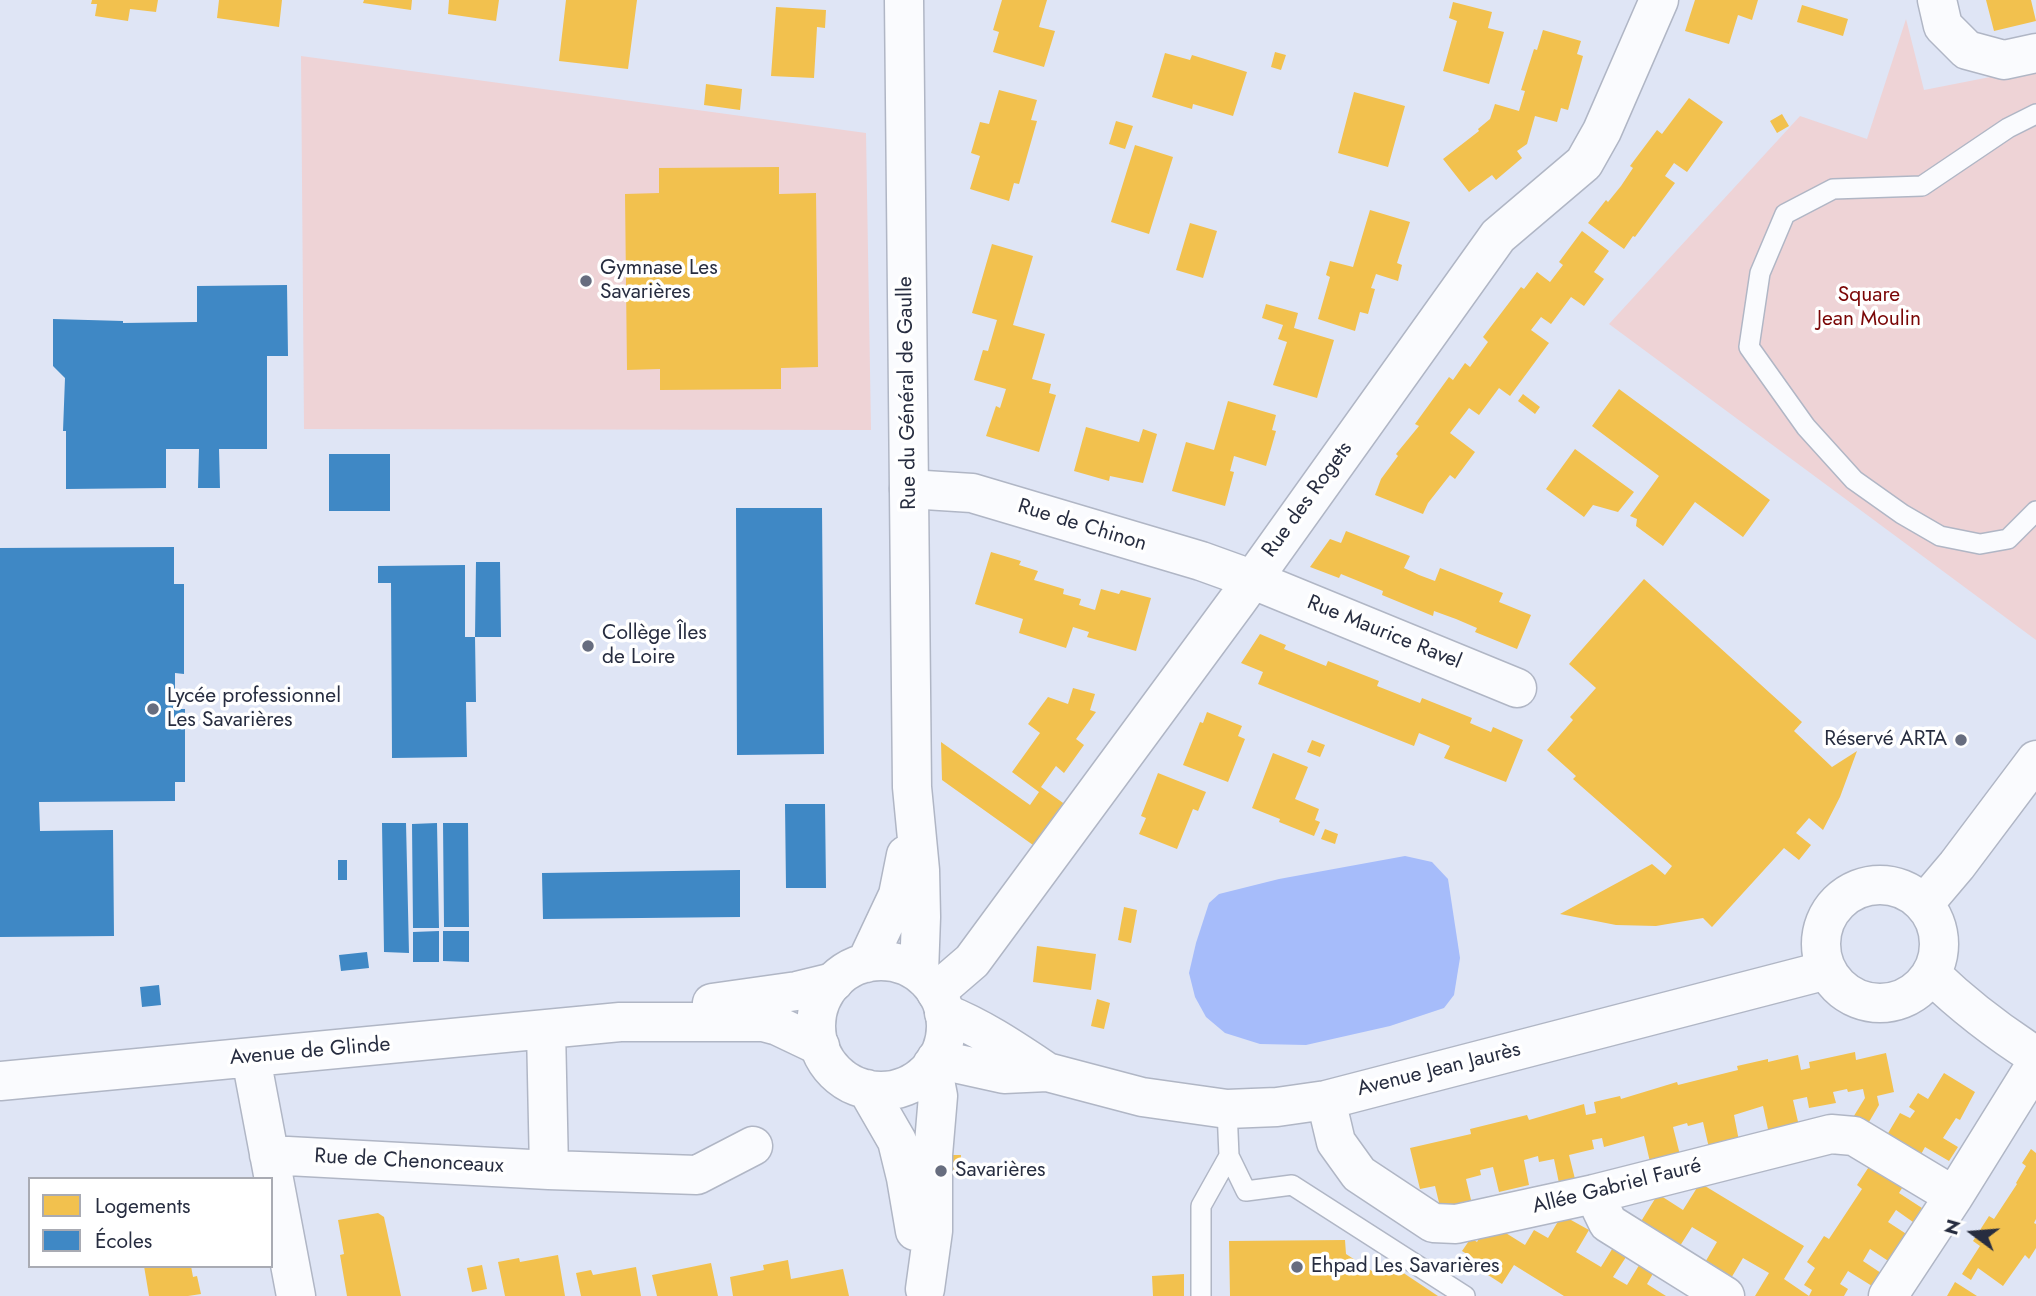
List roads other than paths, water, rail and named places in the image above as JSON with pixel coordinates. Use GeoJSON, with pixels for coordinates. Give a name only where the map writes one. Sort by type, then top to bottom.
{"type":"FeatureCollection","features":[{"type":"Feature","properties":{"kind":"street","name":"Rue du Général de Gaulle"},"geometry":{"type":"LineString","coordinates":[[904,0],[912,787],[920,870],[921,918],[933,993]]}},
{"type":"Feature","properties":{"kind":"street","name":"Rue des Rogets"},"geometry":{"type":"LineString","coordinates":[[933,993],[972,961],[1498,236],[1584,163],[1602,131],[1659,0]]}},
{"type":"Feature","properties":{"kind":"street"},"geometry":{"type":"LineString","coordinates":[[1937,0],[1943,26],[1967,50],[2004,60],[2036,53]]}},
{"type":"Feature","properties":{"kind":"street","name":"Rue de Chinon"},"geometry":{"type":"LineString","coordinates":[[909,489],[972,493],[1201,561],[1251,579]]}},
{"type":"Feature","properties":{"kind":"street","name":"Rue Maurice Ravel"},"geometry":{"type":"LineString","coordinates":[[1251,579],[1517,688]]}},
{"type":"Feature","properties":{"kind":"street"},"geometry":{"type":"LineString","coordinates":[[1924,904],[2036,761]]}},
{"type":"Feature","properties":{"kind":"street","name":"Rue du Général de Gaulle"},"geometry":{"type":"LineString","coordinates":[[850,972],[898,895],[905,859],[912,787]]}},
{"type":"Feature","properties":{"kind":"street"},"geometry":{"type":"LineString","coordinates":[[1885,884],[1907,891],[1924,904],[1933,917],[1939,936],[1938,957],[1922,986],[1895,1002],[1881,1003],[1866,1002],[1848,994],[1837,985],[1827,970],[1821,949],[1822,930],[1830,911],[1845,896],[1867,886],[1885,884]]}},
{"type":"Feature","properties":{"kind":"street"},"geometry":{"type":"LineString","coordinates":[[886,961],[897,963],[933,993],[946,1029],[944,1041],[934,1062],[921,1077],[904,1086],[883,1090],[866,1088],[846,1080],[826,1059],[817,1032],[818,1014],[823,996],[850,972],[886,961]]}},
{"type":"Feature","properties":{"kind":"street","name":"Avenue Jean Jaurès"},"geometry":{"type":"LineString","coordinates":[[934,1062],[1004,1074],[1047,1073],[1142,1097],[1227,1109],[1277,1107],[1326,1100],[1827,970]]}},
{"type":"Feature","properties":{"kind":"street","name":"Avenue de Glinde"},"geometry":{"type":"LineString","coordinates":[[620,1022],[724,1000],[797,991],[850,972]]}},
{"type":"Feature","properties":{"kind":"street"},"geometry":{"type":"LineString","coordinates":[[1931,974],[1952,995],[2010,1040],[2036,1056]]}},
{"type":"Feature","properties":{"kind":"street","name":"Avenue Jean Jaurès"},"geometry":{"type":"LineString","coordinates":[[933,993],[980,1029],[1047,1073]]}},
{"type":"Feature","properties":{"kind":"street","name":"Avenue de Glinde"},"geometry":{"type":"LineString","coordinates":[[0,1081],[620,1022],[763,1022],[778,1026],[820,1046]]}},
{"type":"Feature","properties":{"kind":"street"},"geometry":{"type":"LineString","coordinates":[[546,1029],[550,1170]]}},
{"type":"Feature","properties":{"kind":"street"},"geometry":{"type":"LineString","coordinates":[[251,1058],[296,1296]]}},
{"type":"Feature","properties":{"kind":"street"},"geometry":{"type":"LineString","coordinates":[[931,1288],[933,1155],[938,1096],[934,1062]]}},
{"type":"Feature","properties":{"kind":"street"},"geometry":{"type":"LineString","coordinates":[[1888,1296],[2036,1064]]}},
{"type":"Feature","properties":{"kind":"street"},"geometry":{"type":"LineString","coordinates":[[866,1088],[897,1141],[931,1288]]}},
{"type":"Feature","properties":{"kind":"street","name":"Allée Gabriel Fauré"},"geometry":{"type":"LineString","coordinates":[[1326,1100],[1336,1142],[1359,1174],[1433,1223],[1456,1224],[1594,1194],[1831,1134],[1854,1136],[1954,1196]]}},
{"type":"Feature","properties":{"kind":"street","name":"Rue de Chenonceaux"},"geometry":{"type":"LineString","coordinates":[[269,1155],[697,1175],[753,1146]]}},
{"type":"Feature","properties":{"kind":"street"},"geometry":{"type":"LineString","coordinates":[[1594,1194],[1608,1223],[1726,1296]]}},
{"type":"Feature","properties":{"kind":"lane"},"geometry":{"type":"LineString","coordinates":[[2036,114],[2008,128],[1922,186],[1833,189],[1785,214],[1759,273],[1749,347],[1806,427],[1854,480],[1902,514],[1940,536],[1980,544],[2008,538],[2036,511]]}},
{"type":"Feature","properties":{"kind":"lane"},"geometry":{"type":"LineString","coordinates":[[1227,1109],[1229,1156],[1246,1191],[1292,1185],[1465,1296]]}},
{"type":"Feature","properties":{"kind":"lane"},"geometry":{"type":"LineString","coordinates":[[1201,1296],[1201,1206],[1229,1156]]}},
{"type":"Feature","properties":{"kind":"water"},"geometry":{"type":"Polygon","coordinates":[[[1405,856],[1432,862],[1448,879],[1460,958],[1454,995],[1444,1008],[1390,1026],[1306,1045],[1260,1044],[1225,1033],[1206,1017],[1195,997],[1189,973],[1209,903],[1219,894],[1279,879],[1405,856]]]}},
{"type":"Feature","properties":{"kind":"place","name":"Gymnase Les Savarières"},"geometry":{"type":"Point","coordinates":[586,281]}},
{"type":"Feature","properties":{"kind":"place","name":"Collège Îles de Loire"},"geometry":{"type":"Point","coordinates":[588,646]}},
{"type":"Feature","properties":{"kind":"place","name":"Lycée professionnel Les Savarières"},"geometry":{"type":"Point","coordinates":[153,709]}},
{"type":"Feature","properties":{"kind":"place","name":"Réservé ARTA"},"geometry":{"type":"Point","coordinates":[1961,740]}},
{"type":"Feature","properties":{"kind":"place","name":"Savarières"},"geometry":{"type":"Point","coordinates":[941,1171]}},
{"type":"Feature","properties":{"kind":"place","name":"Ehpad Les Savarières"},"geometry":{"type":"Point","coordinates":[1297,1267]}},
{"type":"Feature","properties":{"kind":"park label","name":"Square Jean Moulin"},"geometry":{"type":"Point","coordinates":[1869,308]}}]}
